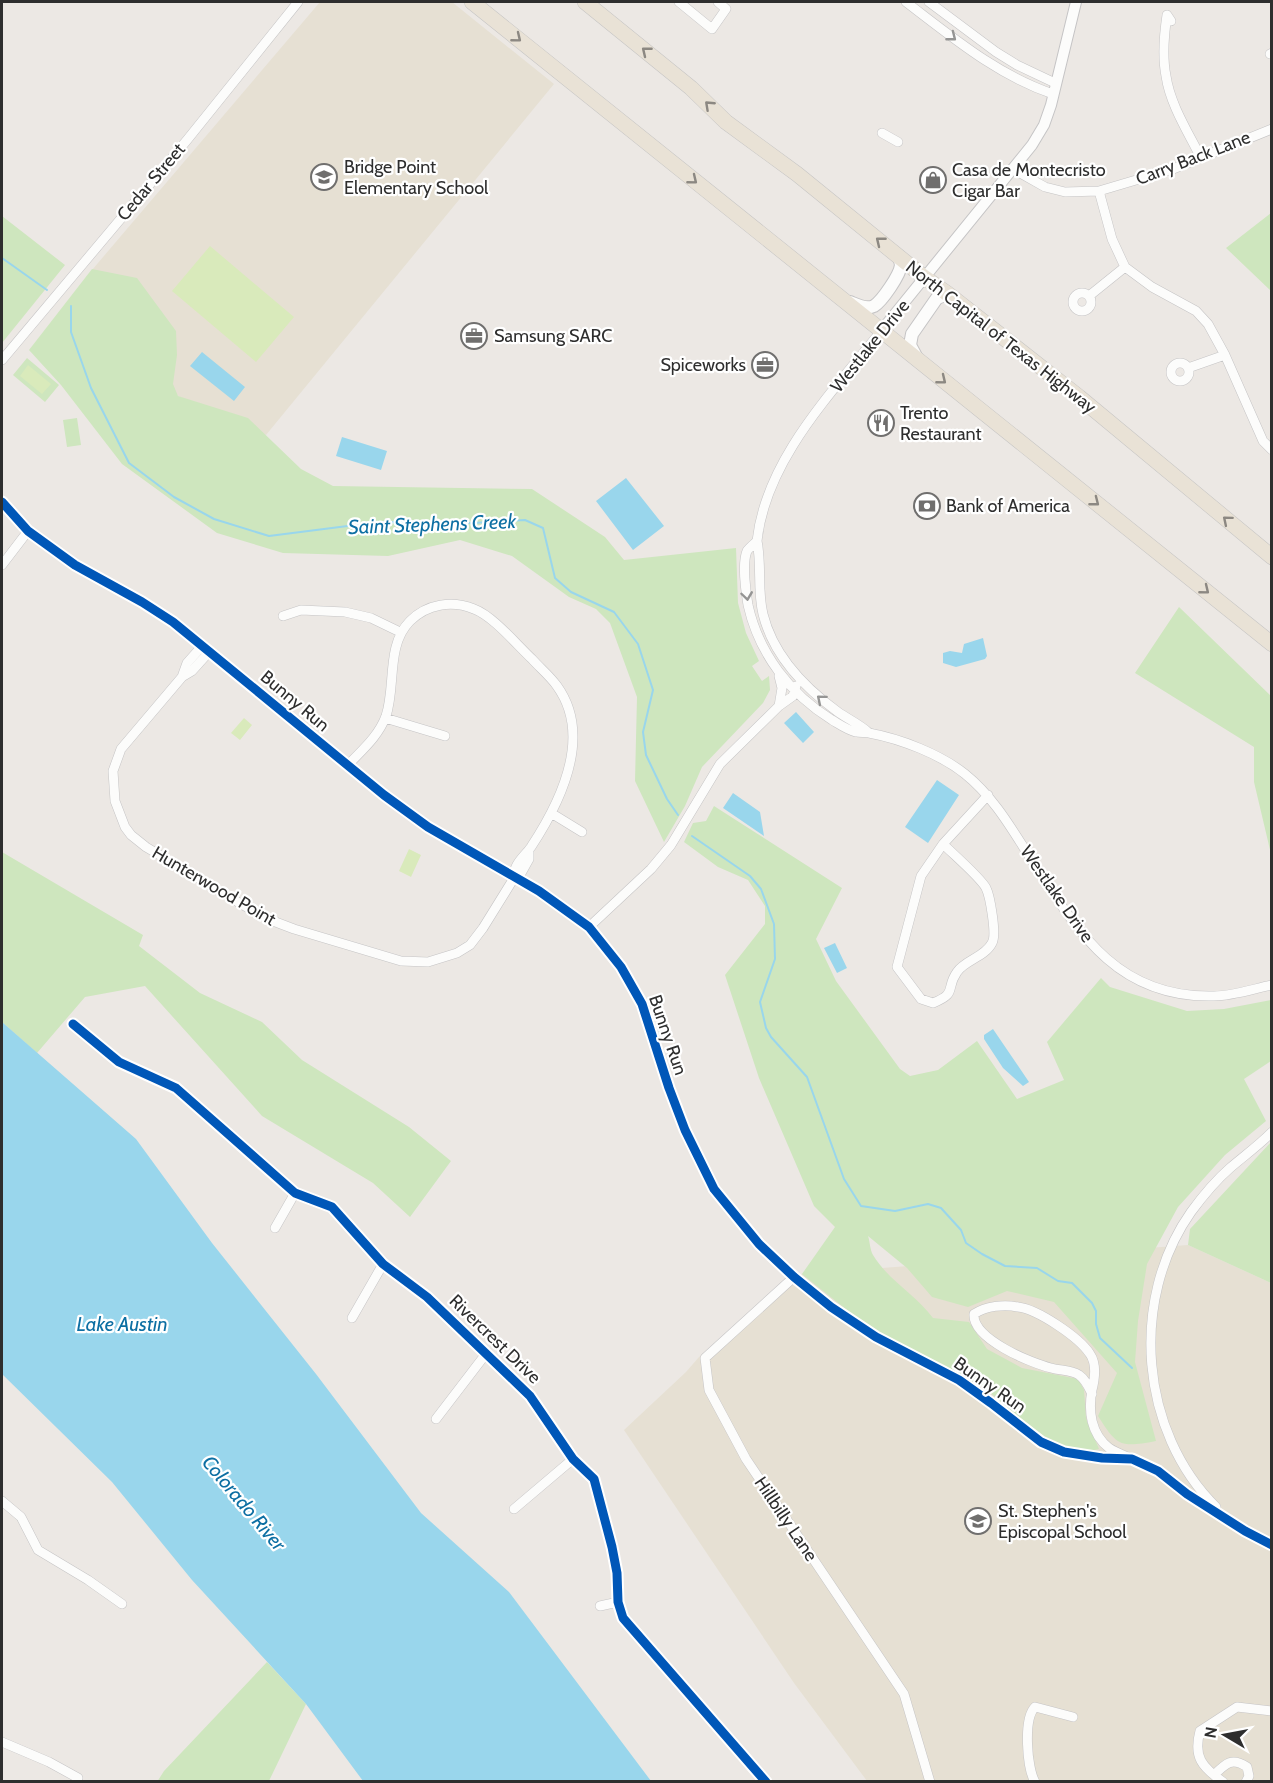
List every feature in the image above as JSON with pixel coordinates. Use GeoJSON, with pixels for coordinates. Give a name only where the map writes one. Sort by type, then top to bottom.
{"type":"FeatureCollection","features":[{"type":"Feature","properties":{"kind":"highway"},"geometry":{"type":"LineString","coordinates":[[472,2],[1272,645]]}},
{"type":"Feature","properties":{"kind":"highway","name":"North Capital of Texas Highway"},"geometry":{"type":"LineString","coordinates":[[585,2],[691,88],[726,122],[797,174],[925,278],[1079,397],[1272,557]]}},
{"type":"Feature","properties":{"kind":"main road"},"geometry":{"type":"LineString","coordinates":[[836,295],[856,305],[873,307],[899,273],[901,265],[899,256]]}},
{"type":"Feature","properties":{"kind":"main road"},"geometry":{"type":"LineString","coordinates":[[919,362],[910,345],[910,339],[937,298],[948,294]]}},
{"type":"Feature","properties":{"kind":"street","name":"Cedar Street"},"geometry":{"type":"LineString","coordinates":[[2,360],[187,140],[298,2]]}},
{"type":"Feature","properties":{"kind":"street"},"geometry":{"type":"LineString","coordinates":[[679,2],[712,29],[729,5],[718,2]]}},
{"type":"Feature","properties":{"kind":"street"},"geometry":{"type":"LineString","coordinates":[[906,2],[971,52],[1028,86],[1054,89]]}},
{"type":"Feature","properties":{"kind":"street"},"geometry":{"type":"LineString","coordinates":[[929,2],[996,52],[1054,89]]}},
{"type":"Feature","properties":{"kind":"street","name":"Westlake Drive"},"geometry":{"type":"LineString","coordinates":[[869,733],[825,702],[795,675],[775,643],[763,614],[757,541],[777,470],[797,438],[1032,145],[1044,125],[1076,2]]}},
{"type":"Feature","properties":{"kind":"street"},"geometry":{"type":"LineString","coordinates":[[1170,21],[1167,15],[1164,34],[1166,77],[1176,106],[1200,158]]}},
{"type":"Feature","properties":{"kind":"street","name":"Carry Back Lane"},"geometry":{"type":"LineString","coordinates":[[1013,169],[1045,187],[1065,192],[1099,191],[1151,176],[1272,129]]}},
{"type":"Feature","properties":{"kind":"street"},"geometry":{"type":"LineString","coordinates":[[882,133],[898,142]]}},
{"type":"Feature","properties":{"kind":"street"},"geometry":{"type":"LineString","coordinates":[[1099,191],[1112,239],[1125,267],[1152,287],[1196,311],[1208,324],[1226,355],[1263,441],[1272,450]]}},
{"type":"Feature","properties":{"kind":"street"},"geometry":{"type":"LineString","coordinates":[[1089,296],[1125,267]]}},
{"type":"Feature","properties":{"kind":"street"},"geometry":{"type":"LineString","coordinates":[[1188,368],[1226,355]]}},
{"type":"Feature","properties":{"kind":"street","name":"Bunny Run"},"geometry":{"type":"LineString","coordinates":[[2,502],[28,531],[75,564],[142,602],[206,648],[347,766],[428,827],[539,891],[589,927],[621,967],[642,1004],[677,1109],[695,1153],[714,1189],[759,1244],[831,1308],[876,1337],[959,1380],[1041,1442],[1064,1452],[1102,1458],[1132,1459],[1158,1471],[1187,1494],[1228,1519]]}},
{"type":"Feature","properties":{"kind":"street"},"geometry":{"type":"LineString","coordinates":[[2,565],[28,531]]}},
{"type":"Feature","properties":{"kind":"street","name":"Westlake Drive"},"geometry":{"type":"LineString","coordinates":[[757,541],[747,551],[746,595],[758,636],[778,673],[795,691],[824,715],[848,729],[918,747],[964,773],[988,795],[1075,927],[1102,956],[1144,984],[1188,995],[1224,995],[1272,985]]}},
{"type":"Feature","properties":{"kind":"street","name":"Hunterwood Point"},"geometry":{"type":"LineString","coordinates":[[206,648],[192,671],[182,677],[121,749],[113,771],[115,801],[125,827],[146,847],[273,921],[392,959],[413,963],[442,959],[456,953],[470,945],[483,928],[514,878],[513,872],[523,855],[529,850],[551,813],[566,778],[572,747],[572,724],[558,687],[483,612],[446,604],[426,609],[400,632]]}},
{"type":"Feature","properties":{"kind":"street"},"geometry":{"type":"LineString","coordinates":[[283,616],[301,610],[345,612],[371,618],[400,632],[385,718],[377,735],[347,766]]}},
{"type":"Feature","properties":{"kind":"street"},"geometry":{"type":"LineString","coordinates":[[778,673],[782,688],[779,706]]}},
{"type":"Feature","properties":{"kind":"street"},"geometry":{"type":"LineString","coordinates":[[589,927],[651,869],[671,844],[720,764],[779,706],[786,703],[795,691],[795,675]]}},
{"type":"Feature","properties":{"kind":"street"},"geometry":{"type":"LineString","coordinates":[[385,718],[445,736]]}},
{"type":"Feature","properties":{"kind":"street"},"geometry":{"type":"LineString","coordinates":[[944,844],[986,888],[995,933],[994,941],[987,950],[957,972],[950,993],[933,1003],[921,999],[897,967],[921,876],[944,844],[988,795]]}},
{"type":"Feature","properties":{"kind":"street"},"geometry":{"type":"LineString","coordinates":[[551,813],[582,832]]}},
{"type":"Feature","properties":{"kind":"street","name":"Rivercrest Drive"},"geometry":{"type":"LineString","coordinates":[[73,1024],[119,1062],[176,1088],[295,1193],[332,1207],[383,1264],[427,1297],[530,1396],[573,1459],[594,1479],[613,1556],[618,1602],[623,1618],[766,1782]]}},
{"type":"Feature","properties":{"kind":"street"},"geometry":{"type":"LineString","coordinates":[[1272,1132],[1230,1168],[1190,1214],[1171,1250],[1160,1279],[1152,1313],[1150,1344],[1152,1378],[1161,1413],[1176,1452],[1197,1485],[1228,1519],[1245,1532],[1272,1545]]}},
{"type":"Feature","properties":{"kind":"street"},"geometry":{"type":"LineString","coordinates":[[275,1228],[295,1193]]}},
{"type":"Feature","properties":{"kind":"street"},"geometry":{"type":"LineString","coordinates":[[352,1318],[383,1264]]}},
{"type":"Feature","properties":{"kind":"street","name":"Hillbilly Lane"},"geometry":{"type":"LineString","coordinates":[[794,1277],[705,1358],[709,1390],[746,1459],[904,1694],[930,1782]]}},
{"type":"Feature","properties":{"kind":"street"},"geometry":{"type":"LineString","coordinates":[[1092,1394],[1086,1381],[1078,1374],[1051,1368],[997,1345],[981,1332],[973,1318],[974,1314],[980,1310],[1000,1306],[1020,1307],[1064,1330],[1090,1354],[1094,1366],[1092,1394],[1090,1410],[1094,1429],[1108,1447],[1132,1459]]}},
{"type":"Feature","properties":{"kind":"street"},"geometry":{"type":"LineString","coordinates":[[436,1419],[485,1355]]}},
{"type":"Feature","properties":{"kind":"street"},"geometry":{"type":"LineString","coordinates":[[514,1509],[573,1459]]}},
{"type":"Feature","properties":{"kind":"street"},"geometry":{"type":"LineString","coordinates":[[2,1501],[21,1517],[38,1550],[88,1580],[122,1604]]}},
{"type":"Feature","properties":{"kind":"street"},"geometry":{"type":"LineString","coordinates":[[600,1606],[618,1602]]}},
{"type":"Feature","properties":{"kind":"street"},"geometry":{"type":"LineString","coordinates":[[1035,1782],[1028,1758],[1031,1710],[1035,1707],[1073,1717]]}},
{"type":"Feature","properties":{"kind":"street"},"geometry":{"type":"LineString","coordinates":[[1223,1782],[1201,1762],[1196,1745],[1200,1731],[1238,1707],[1272,1711]]}},
{"type":"Feature","properties":{"kind":"street"},"geometry":{"type":"LineString","coordinates":[[2,1742],[78,1778]]}},
{"type":"Feature","properties":{"kind":"street"},"geometry":{"type":"LineString","coordinates":[[1214,1775],[1229,1762],[1238,1761],[1247,1767],[1249,1776],[1246,1782]]}},
{"type":"Feature","properties":{"kind":"shaded area","name":"Bridge Point Elementary School"},"geometry":{"type":"Polygon","coordinates":[[[320,2],[452,2],[554,84],[266,435],[178,396],[92,270],[320,2]]]}},
{"type":"Feature","properties":{"kind":"shaded area","name":"St. Stephen's Episcopal School"},"geometry":{"type":"Polygon","coordinates":[[[1188,1245],[1271,1283],[1271,1781],[867,1781],[794,1683],[624,1430],[699,1357],[802,1274],[1188,1245]]]}},
{"type":"Feature","properties":{"kind":"green space"},"geometry":{"type":"Polygon","coordinates":[[[1271,213],[1271,291],[1226,248],[1271,213]]]}},
{"type":"Feature","properties":{"kind":"green space"},"geometry":{"type":"Polygon","coordinates":[[[2,216],[65,265],[2,343],[2,216]]]}},
{"type":"Feature","properties":{"kind":"green space"},"geometry":{"type":"Polygon","coordinates":[[[210,246],[294,317],[256,362],[172,291],[210,246]]]}},
{"type":"Feature","properties":{"kind":"green space"},"geometry":{"type":"Polygon","coordinates":[[[92,269],[137,278],[176,331],[177,355],[173,384],[178,396],[248,418],[301,469],[333,486],[532,489],[605,537],[624,560],[736,548],[738,603],[746,633],[759,661],[752,666],[762,681],[769,676],[770,690],[763,703],[702,767],[685,806],[664,842],[635,781],[637,697],[610,623],[596,609],[569,597],[512,556],[460,540],[388,556],[283,553],[217,533],[122,464],[61,385],[29,350],[92,269]]]}},
{"type":"Feature","properties":{"kind":"green space"},"geometry":{"type":"Polygon","coordinates":[[[27,358],[59,385],[45,402],[13,375],[27,358]]]}},
{"type":"Feature","properties":{"kind":"green space"},"geometry":{"type":"Polygon","coordinates":[[[28,365],[51,384],[42,394],[20,376],[28,365]]]}},
{"type":"Feature","properties":{"kind":"green space"},"geometry":{"type":"Polygon","coordinates":[[[77,418],[81,445],[67,447],[63,420],[77,418]]]}},
{"type":"Feature","properties":{"kind":"green space"},"geometry":{"type":"Polygon","coordinates":[[[1179,607],[1271,696],[1271,854],[1254,782],[1254,747],[1135,673],[1179,607]]]}},
{"type":"Feature","properties":{"kind":"green space"},"geometry":{"type":"Polygon","coordinates":[[[244,718],[252,725],[240,740],[231,733],[244,718]]]}},
{"type":"Feature","properties":{"kind":"green space"},"geometry":{"type":"Polygon","coordinates":[[[714,806],[842,888],[816,939],[836,981],[900,1069],[910,1076],[938,1070],[977,1041],[1017,1099],[1064,1080],[1047,1042],[1101,978],[1110,987],[1187,1011],[1224,1009],[1271,1000],[1271,1061],[1244,1079],[1266,1121],[1225,1155],[1178,1207],[1147,1264],[1138,1321],[1135,1362],[1156,1441],[1127,1444],[1110,1434],[1098,1416],[1117,1373],[1054,1302],[1007,1291],[968,1307],[932,1297],[907,1268],[868,1236],[872,1253],[879,1264],[933,1318],[969,1322],[987,1349],[1022,1368],[1078,1379],[1084,1390],[1086,1418],[1099,1449],[1090,1451],[1063,1448],[1029,1427],[984,1387],[877,1334],[802,1274],[835,1227],[814,1206],[759,1078],[725,975],[765,924],[765,906],[748,880],[718,867],[684,842],[693,823],[706,821],[714,806]]]}},
{"type":"Feature","properties":{"kind":"green space"},"geometry":{"type":"Polygon","coordinates":[[[409,849],[421,855],[411,877],[399,871],[409,849]]]}},
{"type":"Feature","properties":{"kind":"green space"},"geometry":{"type":"Polygon","coordinates":[[[2,852],[143,935],[139,946],[200,993],[262,1022],[302,1060],[409,1127],[451,1161],[410,1217],[373,1183],[262,1116],[145,986],[85,997],[37,1053],[2,1022],[2,852]]]}},
{"type":"Feature","properties":{"kind":"green space"},"geometry":{"type":"Polygon","coordinates":[[[1271,1142],[1271,1283],[1188,1245],[1190,1229],[1271,1142]]]}},
{"type":"Feature","properties":{"kind":"green space"},"geometry":{"type":"Polygon","coordinates":[[[267,1662],[306,1704],[269,1781],[157,1782],[164,1771],[267,1662]]]}},
{"type":"Feature","properties":{"kind":"water"},"geometry":{"type":"Polygon","coordinates":[[[202,352],[245,387],[234,401],[190,366],[202,352]]]}},
{"type":"Feature","properties":{"kind":"water"},"geometry":{"type":"Polygon","coordinates":[[[342,437],[387,451],[381,470],[336,456],[342,437]]]}},
{"type":"Feature","properties":{"kind":"water"},"geometry":{"type":"Polygon","coordinates":[[[626,478],[664,526],[633,550],[596,501],[626,478]]]}},
{"type":"Feature","properties":{"kind":"water"},"geometry":{"type":"Polygon","coordinates":[[[983,638],[987,656],[985,659],[956,667],[943,663],[943,653],[950,651],[962,653],[964,644],[983,638]]]}},
{"type":"Feature","properties":{"kind":"water"},"geometry":{"type":"Polygon","coordinates":[[[796,712],[814,732],[803,743],[784,723],[796,712]]]}},
{"type":"Feature","properties":{"kind":"water"},"geometry":{"type":"Polygon","coordinates":[[[937,780],[959,795],[928,843],[905,827],[937,780]]]}},
{"type":"Feature","properties":{"kind":"water"},"geometry":{"type":"Polygon","coordinates":[[[733,793],[760,812],[764,836],[723,808],[733,793]]]}},
{"type":"Feature","properties":{"kind":"water"},"geometry":{"type":"Polygon","coordinates":[[[835,943],[847,968],[837,973],[824,948],[835,943]]]}},
{"type":"Feature","properties":{"kind":"water","name":"Lake Austin"},"geometry":{"type":"Polygon","coordinates":[[[2,1022],[136,1139],[212,1243],[316,1374],[421,1513],[509,1592],[651,1781],[363,1781],[306,1704],[192,1580],[112,1482],[2,1374],[2,1022]]]}},
{"type":"Feature","properties":{"kind":"water"},"geometry":{"type":"Polygon","coordinates":[[[993,1029],[1029,1082],[1023,1086],[1003,1068],[984,1039],[984,1035],[993,1029]]]}},
{"type":"Feature","properties":{"kind":"waterway","name":"Saint Stephens Creek"},"geometry":{"type":"LineString","coordinates":[[2,258],[47,290]]}},
{"type":"Feature","properties":{"kind":"waterway","name":"Saint Stephens Creek"},"geometry":{"type":"LineString","coordinates":[[71,306],[71,332],[91,388],[129,463],[174,497],[214,519],[269,536],[379,522],[473,523],[525,520],[543,528],[555,578],[571,592],[614,612],[638,644],[653,690],[643,732],[646,755],[667,799],[678,815]]}},
{"type":"Feature","properties":{"kind":"waterway","name":"Saint Stephens Creek"},"geometry":{"type":"LineString","coordinates":[[692,836],[750,876],[761,889],[774,924],[775,959],[760,1002],[766,1028],[771,1037],[807,1077],[844,1179],[861,1206],[895,1211],[928,1204],[941,1208],[961,1230],[966,1243],[982,1254],[1005,1266],[1037,1268],[1058,1281],[1072,1283],[1092,1303],[1096,1311],[1096,1324],[1100,1338],[1132,1368]]}},
{"type":"Feature","properties":{"kind":"cycle path"},"geometry":{"type":"LineString","coordinates":[[2,502],[28,531],[75,565],[173,622],[384,795],[428,827],[539,891],[589,927],[621,967],[642,1004],[685,1130],[714,1189],[759,1244],[794,1277],[831,1307],[876,1337],[959,1380],[1041,1442],[1064,1452],[1102,1458],[1132,1459],[1158,1471],[1187,1494],[1245,1531],[1272,1545]]}},
{"type":"Feature","properties":{"kind":"cycle path"},"geometry":{"type":"LineString","coordinates":[[73,1024],[119,1062],[176,1088],[295,1193],[332,1207],[383,1264],[427,1297],[530,1396],[573,1459],[594,1479],[612,1547],[617,1573],[618,1602],[623,1618],[766,1782]]}},
{"type":"Feature","properties":{"kind":"place","name":"Bridge Point Elementary School"},"geometry":{"type":"Point","coordinates":[324,177]}},
{"type":"Feature","properties":{"kind":"place","name":"Casa de Montecristo Cigar Bar"},"geometry":{"type":"Point","coordinates":[933,180]}},
{"type":"Feature","properties":{"kind":"place","name":"Samsung SARC"},"geometry":{"type":"Point","coordinates":[474,336]}},
{"type":"Feature","properties":{"kind":"place","name":"Spiceworks"},"geometry":{"type":"Point","coordinates":[765,365]}},
{"type":"Feature","properties":{"kind":"place","name":"Trento Restaurant"},"geometry":{"type":"Point","coordinates":[881,423]}},
{"type":"Feature","properties":{"kind":"place","name":"Bank of America"},"geometry":{"type":"Point","coordinates":[927,506]}},
{"type":"Feature","properties":{"kind":"place","name":"St. Stephen's Episcopal School"},"geometry":{"type":"Point","coordinates":[978,1521]}},
{"type":"Feature","properties":{"kind":"water label","name":"Colorado River"},"geometry":{"type":"Point","coordinates":[244,1503]}}]}
